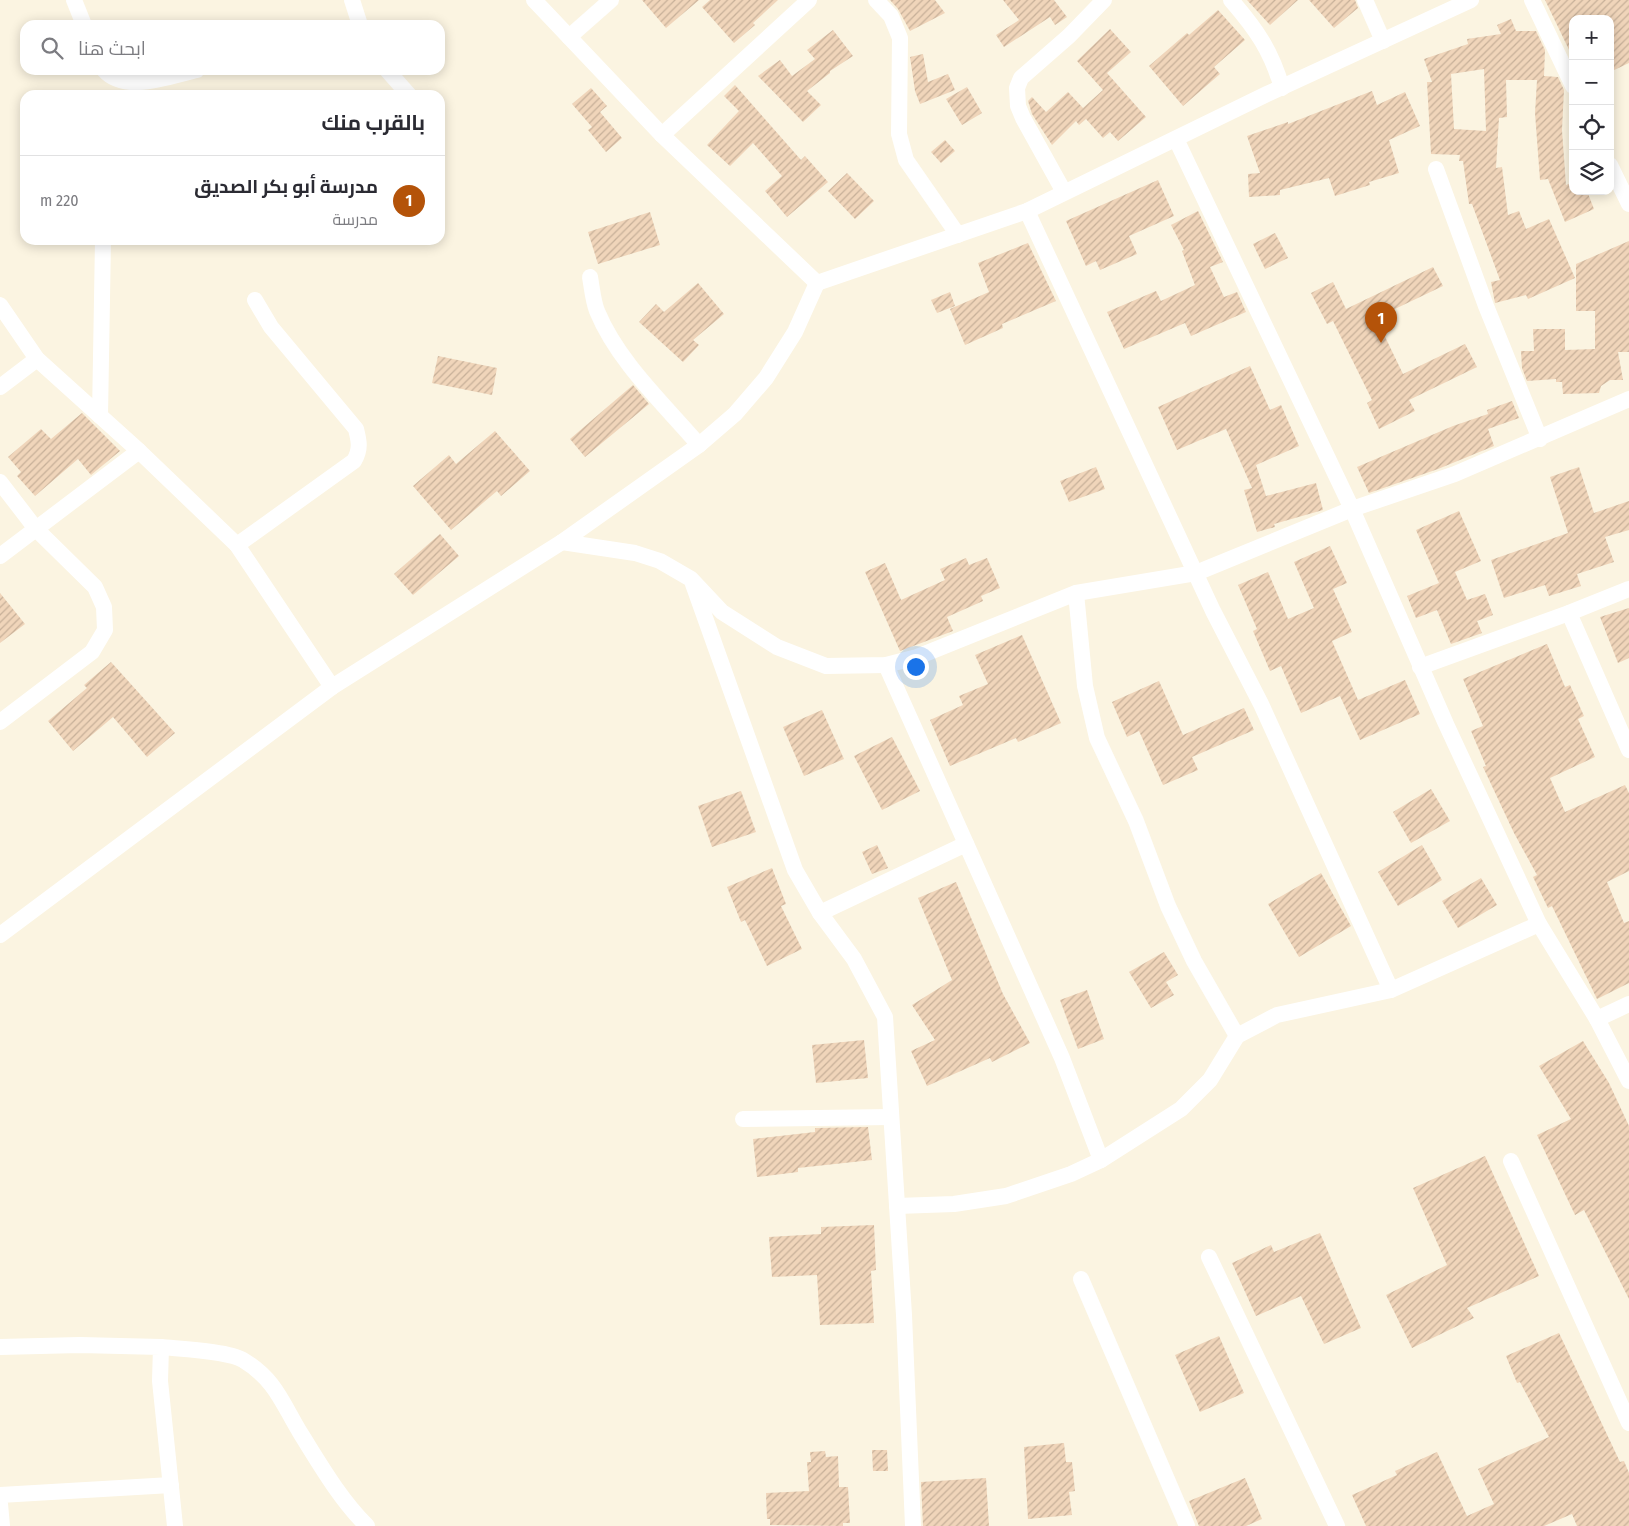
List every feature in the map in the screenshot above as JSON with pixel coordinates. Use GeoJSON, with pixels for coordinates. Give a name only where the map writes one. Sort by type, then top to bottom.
{"type":"FeatureCollection","features":[{"type":"Feature","properties":{"kind":"street"},"geometry":{"type":"LineString","coordinates":[[74,0],[82,20]]}},
{"type":"Feature","properties":{"kind":"street"},"geometry":{"type":"LineString","coordinates":[[352,0],[358,20]]}},
{"type":"Feature","properties":{"kind":"street"},"geometry":{"type":"LineString","coordinates":[[534,0],[662,134],[817,283]]}},
{"type":"Feature","properties":{"kind":"street"},"geometry":{"type":"LineString","coordinates":[[568,37],[611,0]]}},
{"type":"Feature","properties":{"kind":"street"},"geometry":{"type":"LineString","coordinates":[[662,134],[809,0]]}},
{"type":"Feature","properties":{"kind":"street"},"geometry":{"type":"LineString","coordinates":[[876,0],[891,16],[900,38],[899,134],[906,160],[958,235]]}},
{"type":"Feature","properties":{"kind":"street"},"geometry":{"type":"LineString","coordinates":[[1064,192],[1023,118],[1018,106],[1017,88],[1021,78],[1104,0]]}},
{"type":"Feature","properties":{"kind":"street"},"geometry":{"type":"LineString","coordinates":[[1231,0],[1254,25],[1275,66],[1282,88]]}},
{"type":"Feature","properties":{"kind":"street"},"geometry":{"type":"LineString","coordinates":[[1365,0],[1383,41]]}},
{"type":"Feature","properties":{"kind":"street"},"geometry":{"type":"LineString","coordinates":[[0,935],[332,687],[562,542],[699,445],[734,414],[766,378],[795,332],[817,283],[1027,211],[1176,138],[1471,0]]}},
{"type":"Feature","properties":{"kind":"street"},"geometry":{"type":"LineString","coordinates":[[1532,0],[1569,78]]}},
{"type":"Feature","properties":{"kind":"street"},"geometry":{"type":"LineString","coordinates":[[108,75],[118,81],[144,81],[172,75]]}},
{"type":"Feature","properties":{"kind":"street"},"geometry":{"type":"LineString","coordinates":[[391,75],[405,90]]}},
{"type":"Feature","properties":{"kind":"street"},"geometry":{"type":"LineString","coordinates":[[1176,138],[1352,509],[1420,667],[1539,924],[1597,1019],[1629,1080]]}},
{"type":"Feature","properties":{"kind":"street"},"geometry":{"type":"LineString","coordinates":[[1436,170],[1486,306],[1540,438]]}},
{"type":"Feature","properties":{"kind":"street"},"geometry":{"type":"LineString","coordinates":[[1614,173],[1629,204]]}},
{"type":"Feature","properties":{"kind":"street"},"geometry":{"type":"LineString","coordinates":[[1027,211],[1196,573],[1261,704],[1391,990]]}},
{"type":"Feature","properties":{"kind":"street"},"geometry":{"type":"LineString","coordinates":[[100,416],[102,245]]}},
{"type":"Feature","properties":{"kind":"street"},"geometry":{"type":"LineString","coordinates":[[590,277],[596,309],[608,333],[629,363],[699,445]]}},
{"type":"Feature","properties":{"kind":"street"},"geometry":{"type":"LineString","coordinates":[[237,545],[354,461],[360,444],[356,428],[295,357],[271,326],[255,300]]}},
{"type":"Feature","properties":{"kind":"street"},"geometry":{"type":"LineString","coordinates":[[0,305],[37,359],[139,451],[237,545],[332,687]]}},
{"type":"Feature","properties":{"kind":"street"},"geometry":{"type":"LineString","coordinates":[[0,387],[37,359]]}},
{"type":"Feature","properties":{"kind":"street"},"geometry":{"type":"LineString","coordinates":[[562,542],[635,553],[660,562],[691,579],[722,612],[777,647],[826,666],[886,665],[917,657],[1076,593],[1196,573],[1352,509],[1455,474],[1629,399]]}},
{"type":"Feature","properties":{"kind":"street"},"geometry":{"type":"LineString","coordinates":[[0,556],[139,451]]}},
{"type":"Feature","properties":{"kind":"street"},"geometry":{"type":"LineString","coordinates":[[0,482],[36,529],[95,587],[104,607],[105,630],[92,652],[0,722]]}},
{"type":"Feature","properties":{"kind":"street"},"geometry":{"type":"LineString","coordinates":[[691,579],[795,870],[820,913],[854,959],[885,1017],[889,1056],[913,1526]]}},
{"type":"Feature","properties":{"kind":"street"},"geometry":{"type":"LineString","coordinates":[[1420,667],[1569,613],[1629,589]]}},
{"type":"Feature","properties":{"kind":"street"},"geometry":{"type":"LineString","coordinates":[[1076,593],[1085,686],[1097,738],[1136,821],[1168,906],[1194,961],[1237,1036]]}},
{"type":"Feature","properties":{"kind":"street"},"geometry":{"type":"LineString","coordinates":[[1569,613],[1629,750]]}},
{"type":"Feature","properties":{"kind":"street"},"geometry":{"type":"LineString","coordinates":[[886,665],[1062,1058],[1101,1160]]}},
{"type":"Feature","properties":{"kind":"street"},"geometry":{"type":"LineString","coordinates":[[820,913],[966,844]]}},
{"type":"Feature","properties":{"kind":"street"},"geometry":{"type":"LineString","coordinates":[[897,1206],[954,1204],[1006,1196],[1072,1174],[1101,1160],[1181,1108],[1210,1080],[1237,1036],[1276,1014],[1391,990],[1539,924]]}},
{"type":"Feature","properties":{"kind":"street"},"geometry":{"type":"LineString","coordinates":[[1597,1019],[1629,1004]]}},
{"type":"Feature","properties":{"kind":"street"},"geometry":{"type":"LineString","coordinates":[[742,1118],[891,1117]]}},
{"type":"Feature","properties":{"kind":"street"},"geometry":{"type":"LineString","coordinates":[[1511,1161],[1629,1422]]}},
{"type":"Feature","properties":{"kind":"street"},"geometry":{"type":"LineString","coordinates":[[1208,1257],[1337,1526]]}},
{"type":"Feature","properties":{"kind":"street"},"geometry":{"type":"LineString","coordinates":[[1081,1279],[1153,1444],[1186,1526]]}},
{"type":"Feature","properties":{"kind":"street"},"geometry":{"type":"LineString","coordinates":[[0,1347],[80,1345],[161,1347],[242,1359],[274,1386],[300,1432],[347,1505],[367,1526]]}},
{"type":"Feature","properties":{"kind":"street"},"geometry":{"type":"LineString","coordinates":[[161,1347],[160,1381],[175,1526]]}},
{"type":"Feature","properties":{"kind":"street"},"geometry":{"type":"LineString","coordinates":[[0,1495],[171,1485]]}},
{"type":"Feature","properties":{"kind":"street"},"geometry":{"type":"LineString","coordinates":[[0,1504],[2,1526]]}},
{"type":"Feature","properties":{"kind":"building"},"geometry":{"type":"Polygon","coordinates":[[[642,0],[699,0],[666,28],[642,0]]]}},
{"type":"Feature","properties":{"kind":"building"},"geometry":{"type":"Polygon","coordinates":[[[710,0],[778,0],[753,23],[755,25],[734,43],[702,7],[710,0]]]}},
{"type":"Feature","properties":{"kind":"building"},"geometry":{"type":"Polygon","coordinates":[[[890,0],[935,0],[945,13],[910,31],[898,9],[890,0]]]}},
{"type":"Feature","properties":{"kind":"building"},"geometry":{"type":"Polygon","coordinates":[[[1003,0],[1054,0],[1067,17],[1055,25],[1050,17],[1004,47],[996,35],[1019,20],[1003,0]]]}},
{"type":"Feature","properties":{"kind":"building"},"geometry":{"type":"Polygon","coordinates":[[[1247,0],[1298,0],[1270,25],[1247,0]]]}},
{"type":"Feature","properties":{"kind":"building"},"geometry":{"type":"Polygon","coordinates":[[[1309,0],[1355,0],[1358,8],[1334,28],[1309,0]]]}},
{"type":"Feature","properties":{"kind":"building"},"geometry":{"type":"Polygon","coordinates":[[[1545,0],[1629,0],[1629,63],[1614,70],[1614,15],[1569,15],[1569,50],[1545,0]]]}},
{"type":"Feature","properties":{"kind":"building"},"geometry":{"type":"Polygon","coordinates":[[[1218,10],[1245,40],[1214,67],[1220,74],[1183,106],[1149,66],[1187,33],[1189,35],[1218,10]]]}},
{"type":"Feature","properties":{"kind":"building"},"geometry":{"type":"Polygon","coordinates":[[[1511,19],[1516,31],[1536,31],[1545,50],[1544,76],[1558,77],[1564,90],[1562,130],[1566,185],[1569,184],[1569,195],[1589,195],[1594,209],[1565,222],[1548,179],[1540,180],[1535,113],[1537,80],[1506,80],[1507,117],[1499,118],[1496,168],[1502,167],[1508,215],[1519,211],[1526,229],[1549,219],[1575,278],[1528,299],[1526,295],[1495,303],[1491,282],[1500,280],[1472,204],[1469,204],[1463,161],[1459,161],[1460,155],[1431,154],[1427,82],[1432,82],[1424,59],[1468,44],[1467,39],[1501,34],[1497,25],[1511,19]],[[1484,69],[1451,74],[1454,129],[1486,131],[1484,69]]]}},
{"type":"Feature","properties":{"kind":"building"},"geometry":{"type":"Polygon","coordinates":[[[1110,29],[1131,52],[1107,73],[1146,117],[1118,141],[1110,132],[1103,138],[1086,119],[1079,125],[1076,121],[1052,145],[1032,114],[1028,101],[1032,97],[1046,112],[1068,92],[1083,108],[1103,90],[1077,61],[1110,29]]]}},
{"type":"Feature","properties":{"kind":"building"},"geometry":{"type":"Polygon","coordinates":[[[833,30],[853,56],[830,71],[830,73],[807,91],[821,105],[803,122],[758,76],[780,60],[792,76],[815,59],[807,50],[833,30]]]}},
{"type":"Feature","properties":{"kind":"building"},"geometry":{"type":"Polygon","coordinates":[[[923,54],[928,82],[948,74],[955,90],[920,104],[915,91],[910,57],[923,54]]]}},
{"type":"Feature","properties":{"kind":"building"},"geometry":{"type":"Polygon","coordinates":[[[735,85],[801,160],[805,156],[828,182],[787,217],[765,191],[782,176],[753,143],[730,166],[707,145],[739,111],[724,96],[735,85]]]}},
{"type":"Feature","properties":{"kind":"building"},"geometry":{"type":"Polygon","coordinates":[[[967,87],[982,113],[962,125],[946,99],[967,87]]]}},
{"type":"Feature","properties":{"kind":"building"},"geometry":{"type":"Polygon","coordinates":[[[591,88],[607,106],[600,112],[622,138],[606,152],[588,130],[592,127],[572,104],[591,88]]]}},
{"type":"Feature","properties":{"kind":"building"},"geometry":{"type":"Polygon","coordinates":[[[1372,91],[1377,105],[1405,92],[1420,126],[1389,140],[1399,173],[1369,182],[1370,185],[1335,196],[1329,178],[1280,190],[1280,195],[1249,197],[1248,174],[1260,173],[1247,136],[1288,122],[1288,124],[1372,91]]]}},
{"type":"Feature","properties":{"kind":"building"},"geometry":{"type":"Polygon","coordinates":[[[945,140],[955,151],[941,163],[931,152],[945,140]]]}},
{"type":"Feature","properties":{"kind":"building"},"geometry":{"type":"Polygon","coordinates":[[[847,173],[874,201],[855,219],[828,191],[847,173]]]}},
{"type":"Feature","properties":{"kind":"building"},"geometry":{"type":"Polygon","coordinates":[[[1158,180],[1174,216],[1129,236],[1137,254],[1100,270],[1096,261],[1086,266],[1066,221],[1158,180]]]}},
{"type":"Feature","properties":{"kind":"building"},"geometry":{"type":"Polygon","coordinates":[[[1198,211],[1223,262],[1210,267],[1224,297],[1237,292],[1246,312],[1191,336],[1185,323],[1124,349],[1107,312],[1156,291],[1161,301],[1195,285],[1182,251],[1184,250],[1171,225],[1198,211]]]}},
{"type":"Feature","properties":{"kind":"building"},"geometry":{"type":"Polygon","coordinates":[[[650,212],[660,245],[598,264],[588,232],[650,212]]]}},
{"type":"Feature","properties":{"kind":"building"},"geometry":{"type":"Polygon","coordinates":[[[1275,233],[1288,258],[1265,269],[1253,244],[1275,233]]]}},
{"type":"Feature","properties":{"kind":"building"},"geometry":{"type":"Polygon","coordinates":[[[1629,241],[1629,352],[1618,352],[1623,380],[1610,380],[1601,386],[1599,393],[1563,394],[1562,382],[1556,382],[1556,379],[1527,381],[1522,368],[1521,351],[1534,351],[1533,329],[1565,329],[1565,350],[1595,349],[1595,311],[1576,311],[1576,264],[1629,241]]]}},
{"type":"Feature","properties":{"kind":"building"},"geometry":{"type":"Polygon","coordinates":[[[1028,243],[1056,301],[1002,324],[1003,328],[965,345],[950,309],[989,292],[978,263],[1028,243]]]}},
{"type":"Feature","properties":{"kind":"building"},"geometry":{"type":"Polygon","coordinates":[[[1433,267],[1443,286],[1376,318],[1403,374],[1465,344],[1477,367],[1409,400],[1415,411],[1379,429],[1367,403],[1372,400],[1333,321],[1327,324],[1311,293],[1333,282],[1346,309],[1433,267]]]}},
{"type":"Feature","properties":{"kind":"building"},"geometry":{"type":"Polygon","coordinates":[[[698,283],[724,314],[693,340],[699,345],[683,362],[639,322],[656,304],[664,312],[698,283]]]}},
{"type":"Feature","properties":{"kind":"building"},"geometry":{"type":"Polygon","coordinates":[[[950,292],[955,306],[937,313],[931,300],[950,292]]]}},
{"type":"Feature","properties":{"kind":"building"},"geometry":{"type":"Polygon","coordinates":[[[438,356],[497,368],[492,395],[432,383],[438,356]]]}},
{"type":"Feature","properties":{"kind":"building"},"geometry":{"type":"Polygon","coordinates":[[[1250,366],[1270,410],[1281,405],[1299,446],[1256,465],[1266,496],[1316,483],[1323,510],[1274,524],[1275,527],[1257,532],[1244,490],[1252,488],[1226,429],[1177,450],[1158,407],[1250,366]]]}},
{"type":"Feature","properties":{"kind":"building"},"geometry":{"type":"Polygon","coordinates":[[[633,385],[649,404],[585,457],[570,439],[633,385]]]}},
{"type":"Feature","properties":{"kind":"building"},"geometry":{"type":"Polygon","coordinates":[[[1512,401],[1519,418],[1488,429],[1494,446],[1438,469],[1369,493],[1357,467],[1453,426],[1488,414],[1487,410],[1512,401]]]}},
{"type":"Feature","properties":{"kind":"building"},"geometry":{"type":"Polygon","coordinates":[[[82,413],[120,451],[91,475],[78,459],[35,496],[17,476],[21,472],[8,457],[41,429],[51,439],[82,413]]]}},
{"type":"Feature","properties":{"kind":"building"},"geometry":{"type":"Polygon","coordinates":[[[495,431],[530,471],[501,496],[497,491],[451,530],[413,486],[449,455],[456,464],[495,431]]]}},
{"type":"Feature","properties":{"kind":"building"},"geometry":{"type":"Polygon","coordinates":[[[1096,467],[1105,489],[1069,502],[1060,481],[1096,467]]]}},
{"type":"Feature","properties":{"kind":"building"},"geometry":{"type":"Polygon","coordinates":[[[1579,467],[1594,513],[1629,501],[1629,530],[1605,537],[1614,562],[1577,574],[1581,586],[1549,596],[1545,585],[1504,598],[1491,560],[1568,533],[1550,477],[1579,467]]]}},
{"type":"Feature","properties":{"kind":"building"},"geometry":{"type":"Polygon","coordinates":[[[1459,511],[1481,561],[1455,572],[1467,600],[1485,594],[1493,615],[1477,621],[1482,633],[1451,644],[1437,610],[1416,618],[1407,596],[1439,583],[1416,530],[1459,511]]]}},
{"type":"Feature","properties":{"kind":"building"},"geometry":{"type":"Polygon","coordinates":[[[440,534],[459,556],[413,595],[394,574],[440,534]]]}},
{"type":"Feature","properties":{"kind":"building"},"geometry":{"type":"Polygon","coordinates":[[[1330,546],[1347,583],[1333,589],[1352,632],[1332,641],[1358,700],[1405,680],[1420,714],[1360,740],[1340,696],[1301,713],[1281,666],[1270,671],[1253,631],[1257,629],[1238,585],[1268,572],[1288,619],[1314,608],[1294,562],[1330,546]]]}},
{"type":"Feature","properties":{"kind":"building"},"geometry":{"type":"Polygon","coordinates":[[[966,558],[969,565],[987,558],[1000,588],[981,596],[983,601],[947,617],[953,631],[900,651],[865,572],[885,563],[901,600],[945,580],[940,569],[966,558]]]}},
{"type":"Feature","properties":{"kind":"building"},"geometry":{"type":"Polygon","coordinates":[[[0,593],[25,624],[0,643],[0,593]]]}},
{"type":"Feature","properties":{"kind":"building"},"geometry":{"type":"Polygon","coordinates":[[[1629,608],[1629,658],[1618,663],[1600,617],[1629,608]]]}},
{"type":"Feature","properties":{"kind":"building"},"geometry":{"type":"Polygon","coordinates":[[[1022,635],[1061,723],[1018,742],[1016,738],[950,766],[930,720],[963,705],[959,696],[988,684],[975,655],[1022,635]]]}},
{"type":"Feature","properties":{"kind":"building"},"geometry":{"type":"Polygon","coordinates":[[[1547,644],[1565,687],[1570,685],[1584,716],[1578,719],[1595,757],[1550,778],[1565,812],[1625,785],[1629,793],[1629,871],[1607,882],[1624,923],[1629,921],[1629,983],[1597,999],[1552,906],[1548,908],[1533,877],[1537,875],[1514,833],[1483,767],[1486,766],[1471,731],[1483,726],[1463,679],[1547,644]]]}},
{"type":"Feature","properties":{"kind":"building"},"geometry":{"type":"Polygon","coordinates":[[[111,662],[175,733],[147,757],[113,717],[73,751],[48,721],[87,688],[84,685],[111,662]]]}},
{"type":"Feature","properties":{"kind":"building"},"geometry":{"type":"Polygon","coordinates":[[[1159,681],[1183,735],[1244,708],[1254,730],[1192,757],[1198,770],[1163,785],[1139,731],[1127,737],[1112,702],[1159,681]]]}},
{"type":"Feature","properties":{"kind":"building"},"geometry":{"type":"Polygon","coordinates":[[[822,710],[844,759],[804,776],[783,727],[822,710]]]}},
{"type":"Feature","properties":{"kind":"building"},"geometry":{"type":"Polygon","coordinates":[[[892,737],[920,791],[882,810],[854,756],[892,737]]]}},
{"type":"Feature","properties":{"kind":"building"},"geometry":{"type":"Polygon","coordinates":[[[1431,789],[1450,821],[1411,843],[1393,812],[1431,789]]]}},
{"type":"Feature","properties":{"kind":"building"},"geometry":{"type":"Polygon","coordinates":[[[741,791],[756,832],[712,847],[698,806],[741,791]]]}},
{"type":"Feature","properties":{"kind":"building"},"geometry":{"type":"Polygon","coordinates":[[[877,845],[888,868],[872,874],[862,852],[877,845]]]}},
{"type":"Feature","properties":{"kind":"building"},"geometry":{"type":"Polygon","coordinates":[[[1422,845],[1442,880],[1398,906],[1378,872],[1422,845]]]}},
{"type":"Feature","properties":{"kind":"building"},"geometry":{"type":"Polygon","coordinates":[[[772,868],[786,904],[781,906],[802,949],[767,966],[745,920],[741,922],[727,887],[772,868]]]}},
{"type":"Feature","properties":{"kind":"building"},"geometry":{"type":"Polygon","coordinates":[[[1321,873],[1351,926],[1299,957],[1268,904],[1321,873]]]}},
{"type":"Feature","properties":{"kind":"building"},"geometry":{"type":"Polygon","coordinates":[[[1481,878],[1497,905],[1458,928],[1442,901],[1481,878]]]}},
{"type":"Feature","properties":{"kind":"building"},"geometry":{"type":"Polygon","coordinates":[[[956,882],[1003,994],[1030,1043],[992,1062],[990,1058],[927,1086],[911,1051],[935,1040],[912,1005],[952,980],[918,898],[956,882]]]}},
{"type":"Feature","properties":{"kind":"building"},"geometry":{"type":"Polygon","coordinates":[[[1164,952],[1178,975],[1166,982],[1174,995],[1151,1008],[1129,972],[1164,952]]]}},
{"type":"Feature","properties":{"kind":"building"},"geometry":{"type":"Polygon","coordinates":[[[1087,990],[1104,1039],[1078,1049],[1060,1000],[1087,990]]]}},
{"type":"Feature","properties":{"kind":"building"},"geometry":{"type":"Polygon","coordinates":[[[864,1040],[868,1078],[816,1083],[812,1045],[864,1040]]]}},
{"type":"Feature","properties":{"kind":"building"},"geometry":{"type":"Polygon","coordinates":[[[1583,1041],[1609,1083],[1629,1126],[1629,1299],[1584,1210],[1575,1215],[1537,1135],[1571,1119],[1539,1066],[1583,1041]]]}},
{"type":"Feature","properties":{"kind":"building"},"geometry":{"type":"Polygon","coordinates":[[[868,1127],[872,1160],[798,1168],[798,1172],[757,1177],[753,1139],[815,1132],[815,1128],[868,1127]]]}},
{"type":"Feature","properties":{"kind":"building"},"geometry":{"type":"Polygon","coordinates":[[[1485,1156],[1539,1276],[1467,1308],[1474,1318],[1412,1348],[1386,1295],[1447,1265],[1413,1188],[1485,1156]]]}},
{"type":"Feature","properties":{"kind":"building"},"geometry":{"type":"Polygon","coordinates":[[[874,1225],[876,1270],[871,1271],[874,1323],[820,1325],[817,1275],[772,1277],[769,1237],[821,1234],[821,1227],[874,1225]]]}},
{"type":"Feature","properties":{"kind":"building"},"geometry":{"type":"Polygon","coordinates":[[[1320,1233],[1361,1328],[1324,1344],[1301,1296],[1256,1316],[1232,1263],[1271,1245],[1274,1252],[1320,1233]]]}},
{"type":"Feature","properties":{"kind":"building"},"geometry":{"type":"Polygon","coordinates":[[[1559,1333],[1620,1462],[1624,1461],[1629,1473],[1629,1526],[1577,1526],[1572,1514],[1544,1526],[1366,1526],[1352,1495],[1397,1475],[1395,1471],[1437,1452],[1467,1516],[1494,1504],[1478,1469],[1549,1437],[1520,1382],[1517,1383],[1506,1356],[1559,1333]]]}},
{"type":"Feature","properties":{"kind":"building"},"geometry":{"type":"Polygon","coordinates":[[[1219,1336],[1244,1393],[1200,1412],[1175,1355],[1219,1336]]]}},
{"type":"Feature","properties":{"kind":"building"},"geometry":{"type":"Polygon","coordinates":[[[1064,1443],[1066,1462],[1072,1462],[1075,1491],[1069,1492],[1072,1515],[1028,1519],[1024,1447],[1064,1443]]]}},
{"type":"Feature","properties":{"kind":"building"},"geometry":{"type":"Polygon","coordinates":[[[872,1450],[887,1450],[888,1471],[873,1471],[872,1450]]]}},
{"type":"Feature","properties":{"kind":"building"},"geometry":{"type":"Polygon","coordinates":[[[825,1451],[826,1457],[838,1456],[839,1487],[848,1487],[850,1523],[843,1523],[843,1526],[770,1525],[770,1519],[767,1519],[766,1493],[809,1491],[807,1462],[811,1462],[810,1452],[825,1451]]]}},
{"type":"Feature","properties":{"kind":"building"},"geometry":{"type":"Polygon","coordinates":[[[986,1478],[989,1526],[923,1526],[921,1482],[986,1478]]]}},
{"type":"Feature","properties":{"kind":"building"},"geometry":{"type":"Polygon","coordinates":[[[1245,1478],[1262,1519],[1246,1526],[1199,1526],[1189,1501],[1245,1478]]]}},
{"type":"Feature","properties":{"kind":"place","name":"مدرسة أبو بكر الصديق"},"geometry":{"type":"Point","coordinates":[1381,343]}}]}
